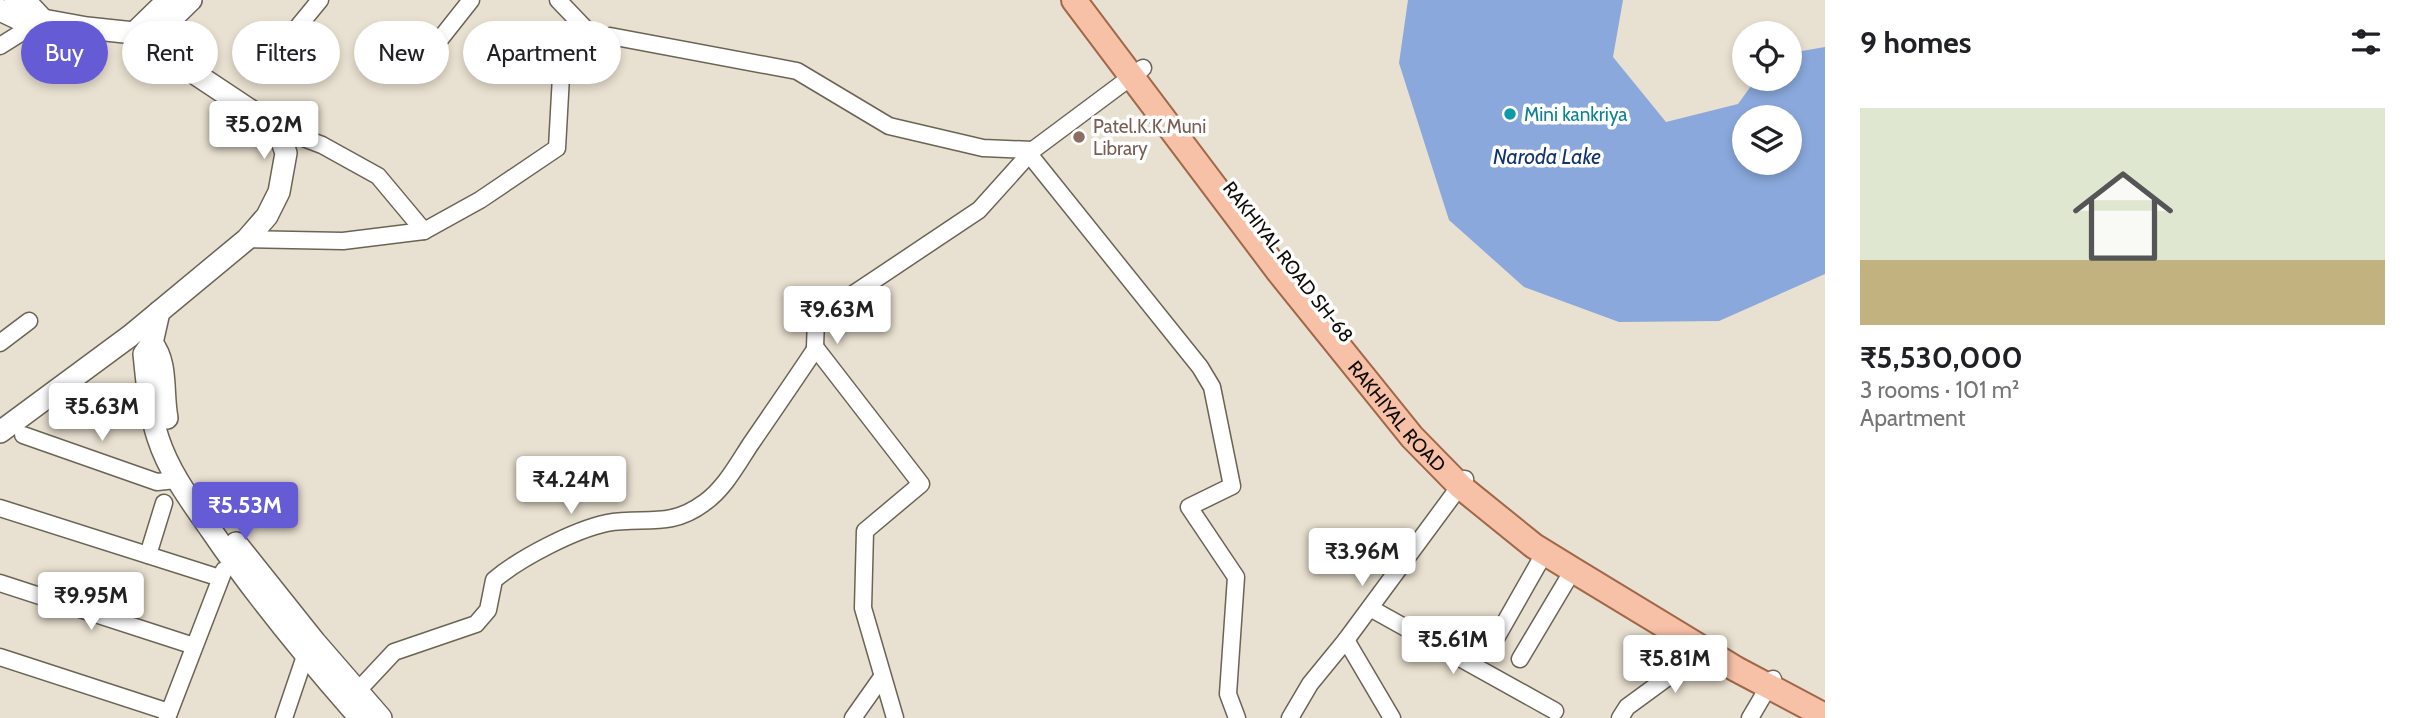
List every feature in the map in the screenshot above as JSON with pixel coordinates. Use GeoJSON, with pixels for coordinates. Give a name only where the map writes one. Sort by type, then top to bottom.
{"type":"FeatureCollection","features":[{"type":"Feature","properties":{"kind":"main road","name":"RAKHIYAL ROAD"},"geometry":{"type":"LineString","coordinates":[[1074,0],[1137,73],[1287,282],[1412,437],[1545,552],[1705,650],[1772,681],[1825,716]]}},
{"type":"Feature","properties":{"kind":"main road"},"geometry":{"type":"LineString","coordinates":[[1093,0],[1137,73]]}},
{"type":"Feature","properties":{"kind":"main road"},"geometry":{"type":"LineString","coordinates":[[1464,482],[1772,681],[1825,704]]}},
{"type":"Feature","properties":{"kind":"street"},"geometry":{"type":"LineString","coordinates":[[15,0],[29,5],[43,20]]}},
{"type":"Feature","properties":{"kind":"street"},"geometry":{"type":"LineString","coordinates":[[153,21],[168,0]]}},
{"type":"Feature","properties":{"kind":"street"},"geometry":{"type":"LineString","coordinates":[[163,21],[191,0]]}},
{"type":"Feature","properties":{"kind":"street"},"geometry":{"type":"LineString","coordinates":[[303,21],[320,0]]}},
{"type":"Feature","properties":{"kind":"street"},"geometry":{"type":"LineString","coordinates":[[449,28],[471,0]]}},
{"type":"Feature","properties":{"kind":"street"},"geometry":{"type":"LineString","coordinates":[[558,0],[578,21]]}},
{"type":"Feature","properties":{"kind":"street"},"geometry":{"type":"LineString","coordinates":[[0,10],[23,21],[43,20],[122,34]]}},
{"type":"Feature","properties":{"kind":"street"},"geometry":{"type":"LineString","coordinates":[[0,46],[43,20]]}},
{"type":"Feature","properties":{"kind":"street"},"geometry":{"type":"LineString","coordinates":[[621,38],[797,71],[889,126],[983,148],[1031,152],[1200,367],[1212,387],[1232,486],[1189,507],[1236,577],[1228,694],[1237,718]]}},
{"type":"Feature","properties":{"kind":"street"},"geometry":{"type":"LineString","coordinates":[[354,704],[394,652],[476,624],[488,610],[494,580],[512,565],[579,532],[607,523],[671,519],[704,503],[726,480],[816,348],[816,319],[979,210],[1031,152],[1137,73]]}},
{"type":"Feature","properties":{"kind":"street"},"geometry":{"type":"LineString","coordinates":[[211,84],[277,128],[322,145],[378,176],[424,231]]}},
{"type":"Feature","properties":{"kind":"street"},"geometry":{"type":"LineString","coordinates":[[247,239],[343,241],[424,231],[480,200],[557,148],[561,84]]}},
{"type":"Feature","properties":{"kind":"street"},"geometry":{"type":"LineString","coordinates":[[0,432],[74,379],[247,239],[267,216],[279,192],[286,153],[277,128]]}},
{"type":"Feature","properties":{"kind":"street"},"geometry":{"type":"LineString","coordinates":[[159,312],[152,343],[144,354],[150,405],[158,438],[176,480],[230,558],[305,656],[354,704],[381,718]]}},
{"type":"Feature","properties":{"kind":"street"},"geometry":{"type":"LineString","coordinates":[[0,342],[29,321]]}},
{"type":"Feature","properties":{"kind":"street"},"geometry":{"type":"LineString","coordinates":[[152,343],[161,355],[164,402],[171,432],[184,466],[237,544],[315,642],[354,704]]}},
{"type":"Feature","properties":{"kind":"street"},"geometry":{"type":"LineString","coordinates":[[816,348],[921,484],[865,531],[863,608],[895,718]]}},
{"type":"Feature","properties":{"kind":"street"},"geometry":{"type":"LineString","coordinates":[[23,435],[157,482],[176,480]]}},
{"type":"Feature","properties":{"kind":"street"},"geometry":{"type":"LineString","coordinates":[[1290,718],[1310,684],[1464,482]]}},
{"type":"Feature","properties":{"kind":"street"},"geometry":{"type":"LineString","coordinates":[[148,555],[164,503]]}},
{"type":"Feature","properties":{"kind":"street"},"geometry":{"type":"LineString","coordinates":[[0,508],[220,578]]}},
{"type":"Feature","properties":{"kind":"street"},"geometry":{"type":"LineString","coordinates":[[1495,640],[1545,552]]}},
{"type":"Feature","properties":{"kind":"street"},"geometry":{"type":"LineString","coordinates":[[0,657],[168,715],[230,558]]}},
{"type":"Feature","properties":{"kind":"street"},"geometry":{"type":"LineString","coordinates":[[1520,659],[1573,570]]}},
{"type":"Feature","properties":{"kind":"street"},"geometry":{"type":"LineString","coordinates":[[0,583],[194,646]]}},
{"type":"Feature","properties":{"kind":"street"},"geometry":{"type":"LineString","coordinates":[[1370,608],[1555,711]]}},
{"type":"Feature","properties":{"kind":"street"},"geometry":{"type":"LineString","coordinates":[[1346,640],[1392,718]]}},
{"type":"Feature","properties":{"kind":"street"},"geometry":{"type":"LineString","coordinates":[[1620,718],[1627,707],[1705,650]]}},
{"type":"Feature","properties":{"kind":"street"},"geometry":{"type":"LineString","coordinates":[[284,718],[305,656]]}},
{"type":"Feature","properties":{"kind":"street"},"geometry":{"type":"LineString","coordinates":[[853,718],[882,677]]}},
{"type":"Feature","properties":{"kind":"street"},"geometry":{"type":"LineString","coordinates":[[1750,718],[1772,681]]}},
{"type":"Feature","properties":{"kind":"water","name":"Naroda Lake"},"geometry":{"type":"Polygon","coordinates":[[[1408,0],[1623,0],[1613,57],[1666,122],[1732,106],[1732,175],[1802,175],[1802,105],[1734,105],[1738,104],[1747,91],[1802,91],[1802,51],[1825,47],[1825,274],[1719,321],[1619,322],[1524,287],[1449,220],[1399,63],[1408,0]]]}},
{"type":"Feature","properties":{"kind":"place","name":"Mini kankriya"},"geometry":{"type":"Point","coordinates":[1510,114]}},
{"type":"Feature","properties":{"kind":"place","name":"Patel.K.K.Muni Library"},"geometry":{"type":"Point","coordinates":[1079,137]}}]}
